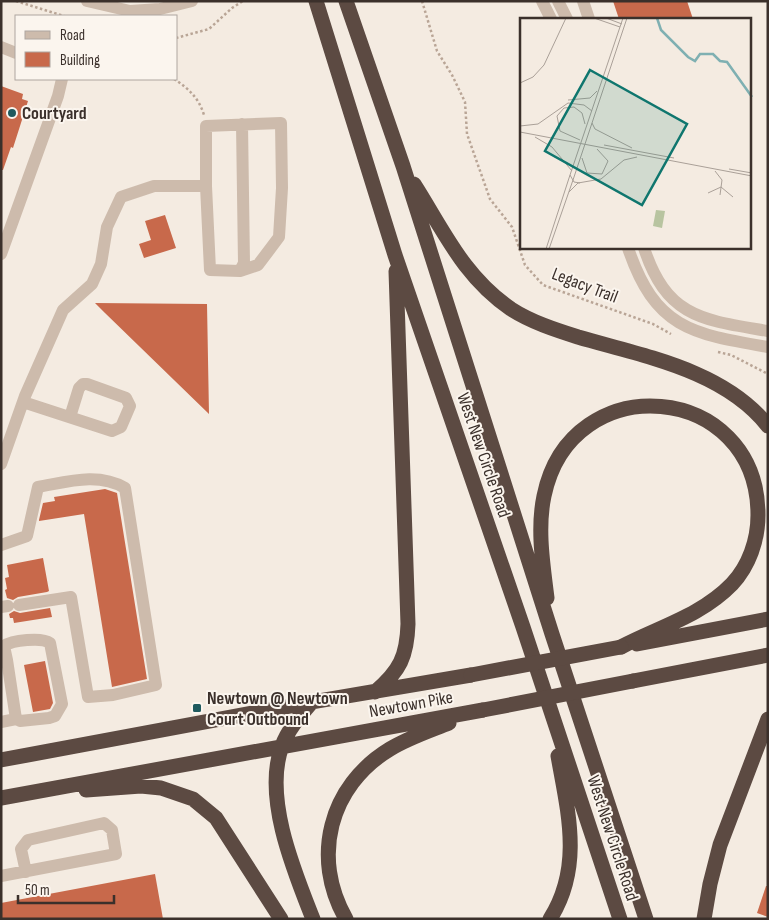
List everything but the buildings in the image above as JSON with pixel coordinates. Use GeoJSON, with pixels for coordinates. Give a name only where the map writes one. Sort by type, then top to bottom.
{"type":"FeatureCollection","features":[{"type":"Feature","properties":{"kind":"highway","name":"West New Circle Road"},"geometry":{"type":"LineString","coordinates":[[316,1],[395,255],[620,919]]}},
{"type":"Feature","properties":{"kind":"highway","name":"West New Circle Road"},"geometry":{"type":"LineString","coordinates":[[346,1],[403,166],[552,634],[646,919]]}},
{"type":"Feature","properties":{"kind":"highway"},"geometry":{"type":"LineString","coordinates":[[403,166],[446,239],[461,260],[481,283],[511,309],[559,331],[681,368],[701,376],[722,386],[742,400],[759,414],[768,426]]}},
{"type":"Feature","properties":{"kind":"highway"},"geometry":{"type":"LineString","coordinates":[[375,692],[396,673],[407,645],[408,624],[395,255]]}},
{"type":"Feature","properties":{"kind":"highway"},"geometry":{"type":"LineString","coordinates":[[552,634],[542,558],[541,520],[549,478],[558,458],[572,439],[589,424],[609,413],[632,406],[680,409],[703,418],[727,435],[743,455],[753,478],[758,502],[758,526],[753,548],[745,566],[733,583],[713,601],[697,612],[621,647]]}},
{"type":"Feature","properties":{"kind":"highway","name":"Newtown Pike"},"geometry":{"type":"LineString","coordinates":[[1,760],[768,620]]}},
{"type":"Feature","properties":{"kind":"highway","name":"Newtown Pike"},"geometry":{"type":"LineString","coordinates":[[1,798],[483,710],[768,655]]}},
{"type":"Feature","properties":{"kind":"highway"},"geometry":{"type":"LineString","coordinates":[[312,702],[298,718],[282,746],[276,770],[276,794],[281,824],[300,886],[313,919]]}},
{"type":"Feature","properties":{"kind":"highway"},"geometry":{"type":"LineString","coordinates":[[550,708],[571,841],[564,889],[557,908],[550,919]]}},
{"type":"Feature","properties":{"kind":"highway"},"geometry":{"type":"LineString","coordinates":[[346,919],[331,883],[328,844],[331,824],[339,802],[353,781],[369,764],[388,750],[405,741],[483,710]]}},
{"type":"Feature","properties":{"kind":"highway"},"geometry":{"type":"LineString","coordinates":[[704,919],[710,884],[720,845],[768,719]]}},
{"type":"Feature","properties":{"kind":"highway"},"geometry":{"type":"LineString","coordinates":[[20,794],[141,786],[161,788],[194,799],[216,818],[281,919]]}},
{"type":"Feature","properties":{"kind":"street"},"geometry":{"type":"LineString","coordinates":[[87,1],[130,10],[192,1]]}},
{"type":"Feature","properties":{"kind":"street"},"geometry":{"type":"LineString","coordinates":[[542,1],[550,18]]}},
{"type":"Feature","properties":{"kind":"street"},"geometry":{"type":"LineString","coordinates":[[558,1],[566,18]]}},
{"type":"Feature","properties":{"kind":"street"},"geometry":{"type":"LineString","coordinates":[[583,1],[589,18]]}},
{"type":"Feature","properties":{"kind":"street"},"geometry":{"type":"LineString","coordinates":[[1,47],[15,53]]}},
{"type":"Feature","properties":{"kind":"street"},"geometry":{"type":"LineString","coordinates":[[1,254],[62,85],[62,80]]}},
{"type":"Feature","properties":{"kind":"street"},"geometry":{"type":"LineString","coordinates":[[281,122],[282,188],[279,237],[269,254],[258,265],[240,271],[210,270],[206,186],[206,126],[242,124],[281,122]]}},
{"type":"Feature","properties":{"kind":"street"},"geometry":{"type":"LineString","coordinates":[[240,271],[244,263],[242,124]]}},
{"type":"Feature","properties":{"kind":"street"},"geometry":{"type":"LineString","coordinates":[[3,456],[24,399],[64,310],[92,284],[101,264],[108,227],[121,197],[154,186],[206,186]]}},
{"type":"Feature","properties":{"kind":"street"},"geometry":{"type":"LineString","coordinates":[[628,249],[641,281],[656,304],[670,318],[691,330],[710,336],[768,348]]}},
{"type":"Feature","properties":{"kind":"street"},"geometry":{"type":"LineString","coordinates":[[644,249],[651,269],[659,284],[679,305],[692,313],[712,321],[768,331]]}},
{"type":"Feature","properties":{"kind":"street"},"geometry":{"type":"LineString","coordinates":[[24,399],[70,417],[112,430],[117,430],[121,427],[130,406],[126,398],[83,384],[70,417]]}},
{"type":"Feature","properties":{"kind":"street"},"geometry":{"type":"LineString","coordinates":[[1,545],[27,536],[38,487],[91,478],[116,483],[125,488],[156,685],[113,695],[88,697],[71,597],[9,606]]}},
{"type":"Feature","properties":{"kind":"street"},"geometry":{"type":"LineString","coordinates":[[1,722],[16,719],[20,721],[49,718],[55,716],[62,704],[50,643],[46,640],[9,642],[4,646],[4,661],[16,719]]}},
{"type":"Feature","properties":{"kind":"street"},"geometry":{"type":"LineString","coordinates":[[1,876],[26,872],[116,854],[112,830],[104,823],[28,840],[21,849],[26,872]]}},
{"type":"Feature","properties":{"kind":"path"},"geometry":{"type":"LineString","coordinates":[[16,1],[61,15]]}},
{"type":"Feature","properties":{"kind":"path"},"geometry":{"type":"LineString","coordinates":[[178,37],[209,29],[232,8],[243,1]]}},
{"type":"Feature","properties":{"kind":"path","name":"Legacy Trail"},"geometry":{"type":"LineString","coordinates":[[422,1],[437,51],[452,75],[464,102],[467,134],[490,199],[512,227],[525,265],[543,285],[653,324],[674,335]]}},
{"type":"Feature","properties":{"kind":"path"},"geometry":{"type":"LineString","coordinates":[[176,80],[188,88],[196,97],[203,112],[206,126]]}},
{"type":"Feature","properties":{"kind":"path"},"geometry":{"type":"LineString","coordinates":[[714,350],[731,355],[768,374]]}},
{"type":"Feature","properties":{"kind":"place","name":"Courtyard"},"geometry":{"type":"Point","coordinates":[12,113]}},
{"type":"Feature","properties":{"kind":"place","name":"Newtown @ Newtown Court Outbound"},"geometry":{"type":"Point","coordinates":[197,708]}}]}
